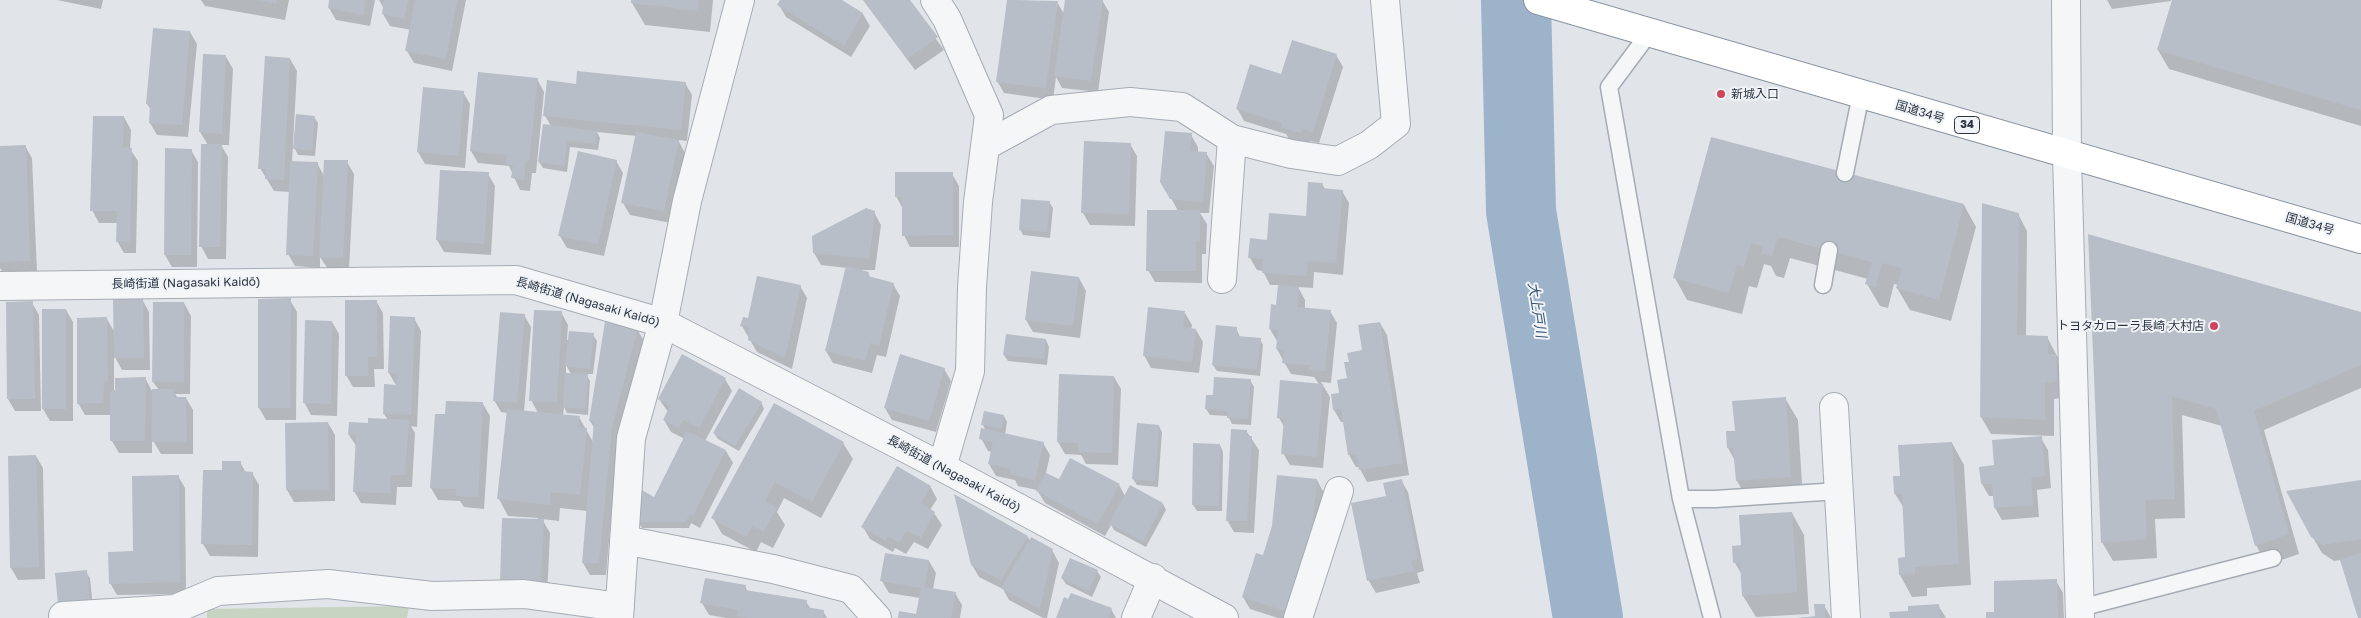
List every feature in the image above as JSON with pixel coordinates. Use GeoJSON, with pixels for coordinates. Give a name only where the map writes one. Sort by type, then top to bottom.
{"type":"FeatureCollection","features":[{"type":"Feature","properties":{"kind":"highway","name":"国道34号"},"geometry":{"type":"LineString","coordinates":[[1538,0],[2361,239]]}},
{"type":"Feature","properties":{"kind":"street"},"geometry":{"type":"LineString","coordinates":[[62,616],[176,609],[218,591],[328,584],[432,596],[524,594],[620,612],[631,438],[663,323],[687,201],[740,0]]}},
{"type":"Feature","properties":{"kind":"street"},"geometry":{"type":"LineString","coordinates":[[935,0],[947,19],[989,115],[974,249],[970,371],[942,467]]}},
{"type":"Feature","properties":{"kind":"street"},"geometry":{"type":"LineString","coordinates":[[985,146],[1051,110],[1130,102],[1182,107],[1232,139],[1291,154],[1338,162],[1369,145],[1397,133],[1385,0]]}},
{"type":"Feature","properties":{"kind":"street"},"geometry":{"type":"LineString","coordinates":[[2066,0],[2067,155],[2080,613]]}},
{"type":"Feature","properties":{"kind":"street"},"geometry":{"type":"LineString","coordinates":[[1222,279],[1232,139]]}},
{"type":"Feature","properties":{"kind":"street","name":"長崎街道 (Nagasaki Kaidō)"},"geometry":{"type":"LineString","coordinates":[[0,286],[516,280],[663,323],[942,467],[1153,578],[1224,618]]}},
{"type":"Feature","properties":{"kind":"street"},"geometry":{"type":"LineString","coordinates":[[1834,407],[1846,618]]}},
{"type":"Feature","properties":{"kind":"street"},"geometry":{"type":"LineString","coordinates":[[1298,618],[1338,490]]}},
{"type":"Feature","properties":{"kind":"street"},"geometry":{"type":"LineString","coordinates":[[624,540],[773,569],[851,589],[877,618]]}},
{"type":"Feature","properties":{"kind":"street"},"geometry":{"type":"LineString","coordinates":[[1136,618],[1153,578]]}},
{"type":"Feature","properties":{"kind":"lane"},"geometry":{"type":"LineString","coordinates":[[1650,32],[1610,87],[1681,499],[1712,618]]}},
{"type":"Feature","properties":{"kind":"lane"},"geometry":{"type":"LineString","coordinates":[[1845,172],[1861,94]]}},
{"type":"Feature","properties":{"kind":"lane"},"geometry":{"type":"LineString","coordinates":[[1824,285],[1829,250]]}},
{"type":"Feature","properties":{"kind":"lane"},"geometry":{"type":"LineString","coordinates":[[1681,499],[1715,499],[1839,491]]}},
{"type":"Feature","properties":{"kind":"lane"},"geometry":{"type":"LineString","coordinates":[[2080,613],[2273,558]]}},
{"type":"Feature","properties":{"kind":"green space"},"geometry":{"type":"Polygon","coordinates":[[[409,606],[407,618],[207,618],[207,609],[409,606]]]}},
{"type":"Feature","properties":{"kind":"building"},"geometry":{"type":"Polygon","coordinates":[[[259,0],[277,0],[276,4],[259,0]]]}},
{"type":"Feature","properties":{"kind":"building"},"geometry":{"type":"Polygon","coordinates":[[[329,0],[366,0],[364,15],[328,8],[329,0]]]}},
{"type":"Feature","properties":{"kind":"building"},"geometry":{"type":"Polygon","coordinates":[[[384,0],[408,0],[404,19],[382,14],[384,0]]]}},
{"type":"Feature","properties":{"kind":"building"},"geometry":{"type":"Polygon","coordinates":[[[415,0],[457,0],[446,59],[405,51],[415,0]]]}},
{"type":"Feature","properties":{"kind":"building"},"geometry":{"type":"Polygon","coordinates":[[[631,0],[699,0],[698,11],[631,3],[631,0]]]}},
{"type":"Feature","properties":{"kind":"building"},"geometry":{"type":"Polygon","coordinates":[[[780,0],[842,0],[863,13],[844,46],[777,5],[780,0]]]}},
{"type":"Feature","properties":{"kind":"building"},"geometry":{"type":"Polygon","coordinates":[[[864,0],[910,0],[938,37],[907,59],[864,0]]]}},
{"type":"Feature","properties":{"kind":"building"},"geometry":{"type":"Polygon","coordinates":[[[1007,0],[1058,1],[1046,88],[996,82],[1007,0]]]}},
{"type":"Feature","properties":{"kind":"building"},"geometry":{"type":"Polygon","coordinates":[[[1065,0],[1103,0],[1091,81],[1054,76],[1065,0]]]}},
{"type":"Feature","properties":{"kind":"building"},"geometry":{"type":"Polygon","coordinates":[[[2172,0],[2361,0],[2361,110],[2157,50],[2172,0]]]}},
{"type":"Feature","properties":{"kind":"building"},"geometry":{"type":"Polygon","coordinates":[[[153,28],[190,31],[182,125],[149,123],[150,105],[146,104],[153,28]]]}},
{"type":"Feature","properties":{"kind":"building"},"geometry":{"type":"Polygon","coordinates":[[[1292,40],[1337,54],[1313,132],[1303,129],[1300,133],[1281,127],[1282,123],[1236,109],[1250,64],[1281,74],[1292,40]]]}},
{"type":"Feature","properties":{"kind":"building"},"geometry":{"type":"Polygon","coordinates":[[[203,54],[226,55],[222,134],[199,132],[203,54]]]}},
{"type":"Feature","properties":{"kind":"building"},"geometry":{"type":"Polygon","coordinates":[[[265,56],[290,58],[284,180],[265,179],[266,169],[258,169],[265,56]]]}},
{"type":"Feature","properties":{"kind":"building"},"geometry":{"type":"Polygon","coordinates":[[[577,71],[686,82],[681,130],[543,116],[547,80],[576,84],[577,71]]]}},
{"type":"Feature","properties":{"kind":"building"},"geometry":{"type":"Polygon","coordinates":[[[478,72],[538,78],[529,161],[526,161],[524,180],[511,178],[513,165],[506,164],[507,155],[470,151],[478,72]]]}},
{"type":"Feature","properties":{"kind":"building"},"geometry":{"type":"Polygon","coordinates":[[[423,87],[464,91],[459,156],[417,152],[423,87]]]}},
{"type":"Feature","properties":{"kind":"building"},"geometry":{"type":"Polygon","coordinates":[[[296,114],[315,116],[312,150],[293,149],[296,114]]]}},
{"type":"Feature","properties":{"kind":"building"},"geometry":{"type":"Polygon","coordinates":[[[93,116],[124,116],[123,147],[132,148],[130,241],[116,242],[117,211],[90,211],[93,116]]]}},
{"type":"Feature","properties":{"kind":"building"},"geometry":{"type":"Polygon","coordinates":[[[543,124],[597,131],[595,144],[567,141],[564,166],[538,162],[543,124]]]}},
{"type":"Feature","properties":{"kind":"building"},"geometry":{"type":"Polygon","coordinates":[[[1165,131],[1192,133],[1190,151],[1207,152],[1203,202],[1170,199],[1160,182],[1165,131]]]}},
{"type":"Feature","properties":{"kind":"building"},"geometry":{"type":"Polygon","coordinates":[[[636,132],[679,140],[664,211],[621,203],[636,132]]]}},
{"type":"Feature","properties":{"kind":"building"},"geometry":{"type":"Polygon","coordinates":[[[1711,137],[1964,204],[1939,300],[1896,288],[1902,268],[1882,263],[1876,287],[1865,284],[1872,262],[1778,237],[1772,256],[1762,254],[1762,246],[1751,243],[1744,267],[1737,265],[1729,293],[1673,278],[1711,137]]]}},
{"type":"Feature","properties":{"kind":"building"},"geometry":{"type":"Polygon","coordinates":[[[1084,141],[1131,143],[1129,214],[1081,213],[1084,141]]]}},
{"type":"Feature","properties":{"kind":"building"},"geometry":{"type":"Polygon","coordinates":[[[201,144],[222,144],[220,247],[199,247],[201,144]]]}},
{"type":"Feature","properties":{"kind":"building"},"geometry":{"type":"Polygon","coordinates":[[[26,145],[30,261],[0,262],[0,146],[26,145]]]}},
{"type":"Feature","properties":{"kind":"building"},"geometry":{"type":"Polygon","coordinates":[[[165,148],[192,149],[191,255],[164,255],[165,148]]]}},
{"type":"Feature","properties":{"kind":"building"},"geometry":{"type":"Polygon","coordinates":[[[578,151],[617,160],[598,244],[558,236],[578,151]]]}},
{"type":"Feature","properties":{"kind":"building"},"geometry":{"type":"Polygon","coordinates":[[[324,160],[348,160],[343,258],[319,258],[324,160]]]}},
{"type":"Feature","properties":{"kind":"building"},"geometry":{"type":"Polygon","coordinates":[[[290,161],[318,162],[313,256],[286,255],[290,161]]]}},
{"type":"Feature","properties":{"kind":"building"},"geometry":{"type":"Polygon","coordinates":[[[440,170],[489,172],[484,244],[436,240],[440,170]]]}},
{"type":"Feature","properties":{"kind":"building"},"geometry":{"type":"Polygon","coordinates":[[[895,172],[953,172],[953,235],[902,236],[902,197],[895,197],[895,172]]]}},
{"type":"Feature","properties":{"kind":"building"},"geometry":{"type":"Polygon","coordinates":[[[1308,182],[1323,183],[1322,188],[1343,190],[1336,263],[1308,261],[1307,276],[1262,273],[1263,259],[1248,258],[1250,238],[1267,240],[1269,213],[1306,216],[1308,182]]]}},
{"type":"Feature","properties":{"kind":"building"},"geometry":{"type":"Polygon","coordinates":[[[1021,199],[1050,201],[1047,232],[1019,230],[1021,199]]]}},
{"type":"Feature","properties":{"kind":"building"},"geometry":{"type":"Polygon","coordinates":[[[1982,203],[2019,213],[2017,335],[2048,336],[2048,354],[2056,354],[2057,381],[2045,383],[2045,420],[1980,417],[1982,203]]]}},
{"type":"Feature","properties":{"kind":"building"},"geometry":{"type":"Polygon","coordinates":[[[866,208],[875,211],[869,259],[813,253],[812,236],[866,208]]]}},
{"type":"Feature","properties":{"kind":"building"},"geometry":{"type":"Polygon","coordinates":[[[1147,210],[1200,210],[1200,242],[1196,242],[1196,271],[1146,271],[1147,210]]]}},
{"type":"Feature","properties":{"kind":"building"},"geometry":{"type":"Polygon","coordinates":[[[2088,234],[2361,312],[2361,365],[2254,411],[2289,534],[2255,546],[2216,409],[2172,396],[2175,499],[2145,500],[2147,539],[2101,543],[2088,234]]]}},
{"type":"Feature","properties":{"kind":"building"},"geometry":{"type":"Polygon","coordinates":[[[846,266],[869,272],[868,276],[894,283],[879,345],[870,343],[865,361],[825,351],[846,266]]]}},
{"type":"Feature","properties":{"kind":"building"},"geometry":{"type":"Polygon","coordinates":[[[1031,271],[1079,277],[1073,326],[1025,320],[1031,271]]]}},
{"type":"Feature","properties":{"kind":"building"},"geometry":{"type":"Polygon","coordinates":[[[757,276],[801,285],[785,358],[748,340],[749,328],[740,326],[743,317],[748,318],[757,276]]]}},
{"type":"Feature","properties":{"kind":"building"},"geometry":{"type":"Polygon","coordinates":[[[1278,285],[1299,287],[1297,307],[1331,310],[1325,371],[1309,370],[1310,365],[1282,363],[1284,350],[1276,349],[1278,330],[1269,329],[1271,304],[1276,305],[1278,285]]]}},
{"type":"Feature","properties":{"kind":"building"},"geometry":{"type":"Polygon","coordinates":[[[113,298],[143,298],[144,358],[114,358],[113,298]]]}},
{"type":"Feature","properties":{"kind":"building"},"geometry":{"type":"Polygon","coordinates":[[[291,298],[290,408],[258,408],[258,299],[291,298]]]}},
{"type":"Feature","properties":{"kind":"building"},"geometry":{"type":"Polygon","coordinates":[[[345,300],[377,300],[377,357],[368,357],[368,376],[345,376],[345,300]]]}},
{"type":"Feature","properties":{"kind":"building"},"geometry":{"type":"Polygon","coordinates":[[[33,301],[35,399],[7,399],[6,302],[33,301]]]}},
{"type":"Feature","properties":{"kind":"building"},"geometry":{"type":"Polygon","coordinates":[[[153,302],[184,302],[184,382],[152,382],[153,302]]]}},
{"type":"Feature","properties":{"kind":"building"},"geometry":{"type":"Polygon","coordinates":[[[1148,307],[1185,311],[1183,327],[1196,329],[1192,362],[1143,356],[1148,307]]]}},
{"type":"Feature","properties":{"kind":"building"},"geometry":{"type":"Polygon","coordinates":[[[42,309],[66,309],[66,409],[42,409],[42,309]]]}},
{"type":"Feature","properties":{"kind":"building"},"geometry":{"type":"Polygon","coordinates":[[[534,310],[562,311],[557,402],[529,401],[534,310]]]}},
{"type":"Feature","properties":{"kind":"building"},"geometry":{"type":"Polygon","coordinates":[[[500,312],[525,314],[517,403],[493,401],[500,312]]]}},
{"type":"Feature","properties":{"kind":"building"},"geometry":{"type":"Polygon","coordinates":[[[390,316],[415,317],[411,415],[383,414],[384,384],[396,385],[397,374],[388,373],[390,316]]]}},
{"type":"Feature","properties":{"kind":"building"},"geometry":{"type":"Polygon","coordinates":[[[107,317],[108,381],[104,382],[103,403],[77,404],[77,318],[107,317]]]}},
{"type":"Feature","properties":{"kind":"building"},"geometry":{"type":"Polygon","coordinates":[[[305,320],[332,321],[331,404],[303,403],[305,320]]]}},
{"type":"Feature","properties":{"kind":"building"},"geometry":{"type":"Polygon","coordinates":[[[605,322],[638,328],[612,427],[599,563],[582,563],[594,421],[589,421],[605,322]]]}},
{"type":"Feature","properties":{"kind":"building"},"geometry":{"type":"Polygon","coordinates":[[[1380,322],[1403,463],[1359,470],[1356,454],[1348,455],[1341,409],[1333,410],[1331,394],[1339,393],[1337,380],[1347,378],[1344,362],[1349,362],[1347,353],[1362,350],[1358,325],[1380,322]]]}},
{"type":"Feature","properties":{"kind":"building"},"geometry":{"type":"Polygon","coordinates":[[[1216,325],[1237,327],[1237,336],[1261,338],[1257,370],[1212,365],[1216,325]]]}},
{"type":"Feature","properties":{"kind":"building"},"geometry":{"type":"Polygon","coordinates":[[[569,331],[594,333],[590,369],[565,366],[569,331]]]}},
{"type":"Feature","properties":{"kind":"building"},"geometry":{"type":"Polygon","coordinates":[[[1006,334],[1046,339],[1044,359],[1003,355],[1006,334]]]}},
{"type":"Feature","properties":{"kind":"building"},"geometry":{"type":"Polygon","coordinates":[[[682,354],[726,378],[699,428],[683,420],[678,428],[663,420],[670,406],[658,399],[682,354]]]}},
{"type":"Feature","properties":{"kind":"building"},"geometry":{"type":"Polygon","coordinates":[[[900,354],[945,368],[929,421],[884,408],[900,354]]]}},
{"type":"Feature","properties":{"kind":"building"},"geometry":{"type":"Polygon","coordinates":[[[565,373],[588,374],[585,409],[563,407],[565,373]]]}},
{"type":"Feature","properties":{"kind":"building"},"geometry":{"type":"Polygon","coordinates":[[[1059,374],[1114,376],[1112,453],[1078,452],[1078,443],[1057,442],[1059,374]]]}},
{"type":"Feature","properties":{"kind":"building"},"geometry":{"type":"Polygon","coordinates":[[[146,377],[145,441],[110,441],[110,392],[115,390],[115,378],[146,377]]]}},
{"type":"Feature","properties":{"kind":"building"},"geometry":{"type":"Polygon","coordinates":[[[1214,377],[1251,379],[1248,419],[1227,418],[1227,411],[1205,409],[1206,395],[1213,395],[1214,377]]]}},
{"type":"Feature","properties":{"kind":"building"},"geometry":{"type":"Polygon","coordinates":[[[1280,380],[1323,384],[1317,457],[1281,454],[1284,419],[1277,418],[1280,380]]]}},
{"type":"Feature","properties":{"kind":"building"},"geometry":{"type":"Polygon","coordinates":[[[739,388],[762,402],[735,446],[713,433],[739,388]]]}},
{"type":"Feature","properties":{"kind":"building"},"geometry":{"type":"Polygon","coordinates":[[[152,389],[174,389],[174,397],[186,397],[187,442],[152,442],[152,389]]]}},
{"type":"Feature","properties":{"kind":"building"},"geometry":{"type":"Polygon","coordinates":[[[1786,397],[1791,477],[1736,481],[1733,448],[1727,448],[1726,431],[1735,431],[1732,401],[1786,397]]]}},
{"type":"Feature","properties":{"kind":"building"},"geometry":{"type":"Polygon","coordinates":[[[446,401],[483,402],[478,497],[456,496],[456,489],[430,488],[435,414],[445,414],[446,401]]]}},
{"type":"Feature","properties":{"kind":"building"},"geometry":{"type":"Polygon","coordinates":[[[774,403],[844,442],[812,502],[775,482],[765,501],[777,508],[763,532],[752,526],[746,537],[711,518],[774,403]]]}},
{"type":"Feature","properties":{"kind":"building"},"geometry":{"type":"Polygon","coordinates":[[[507,409],[580,416],[578,427],[587,428],[580,495],[551,492],[550,505],[497,499],[507,409]]]}},
{"type":"Feature","properties":{"kind":"building"},"geometry":{"type":"Polygon","coordinates":[[[984,411],[1004,415],[1002,428],[981,425],[984,411]]]}},
{"type":"Feature","properties":{"kind":"building"},"geometry":{"type":"Polygon","coordinates":[[[368,418],[409,420],[405,475],[391,475],[390,493],[353,492],[356,435],[348,435],[349,422],[368,423],[368,418]]]}},
{"type":"Feature","properties":{"kind":"building"},"geometry":{"type":"Polygon","coordinates":[[[328,422],[329,490],[286,490],[285,423],[328,422]]]}},
{"type":"Feature","properties":{"kind":"building"},"geometry":{"type":"Polygon","coordinates":[[[1137,423],[1159,425],[1155,481],[1132,479],[1137,423]]]}},
{"type":"Feature","properties":{"kind":"building"},"geometry":{"type":"Polygon","coordinates":[[[981,428],[1044,442],[1035,480],[1010,474],[1011,469],[988,464],[993,442],[979,439],[981,428]]]}},
{"type":"Feature","properties":{"kind":"building"},"geometry":{"type":"Polygon","coordinates":[[[1231,429],[1247,430],[1247,436],[1252,436],[1247,521],[1226,521],[1231,429]]]}},
{"type":"Feature","properties":{"kind":"building"},"geometry":{"type":"Polygon","coordinates":[[[687,431],[726,450],[693,516],[690,515],[685,522],[637,522],[642,490],[654,497],[687,431]]]}},
{"type":"Feature","properties":{"kind":"building"},"geometry":{"type":"Polygon","coordinates":[[[2042,436],[2045,476],[2031,478],[2033,505],[1994,508],[1992,484],[1981,484],[1979,467],[1994,465],[1992,440],[2042,436]]]}},
{"type":"Feature","properties":{"kind":"building"},"geometry":{"type":"Polygon","coordinates":[[[1952,442],[1959,564],[1915,567],[1915,574],[1899,575],[1898,558],[1905,557],[1902,494],[1894,494],[1893,476],[1900,476],[1898,445],[1952,442]]]}},
{"type":"Feature","properties":{"kind":"building"},"geometry":{"type":"Polygon","coordinates":[[[1193,443],[1220,444],[1219,506],[1192,505],[1193,443]]]}},
{"type":"Feature","properties":{"kind":"building"},"geometry":{"type":"Polygon","coordinates":[[[36,455],[39,567],[10,568],[8,456],[36,455]]]}},
{"type":"Feature","properties":{"kind":"building"},"geometry":{"type":"Polygon","coordinates":[[[1070,458],[1120,484],[1098,524],[1036,491],[1046,473],[1059,479],[1070,458]]]}},
{"type":"Feature","properties":{"kind":"building"},"geometry":{"type":"Polygon","coordinates":[[[222,461],[241,461],[241,471],[253,472],[252,545],[201,544],[203,470],[222,470],[222,461]]]}},
{"type":"Feature","properties":{"kind":"building"},"geometry":{"type":"Polygon","coordinates":[[[897,466],[931,486],[921,503],[935,512],[921,538],[907,531],[899,543],[888,536],[886,541],[861,527],[897,466]]]}},
{"type":"Feature","properties":{"kind":"building"},"geometry":{"type":"Polygon","coordinates":[[[179,475],[180,582],[109,584],[108,552],[133,551],[132,476],[179,475]]]}},
{"type":"Feature","properties":{"kind":"building"},"geometry":{"type":"Polygon","coordinates":[[[1277,475],[1317,479],[1311,540],[1288,612],[1242,597],[1256,553],[1263,555],[1272,526],[1277,475]]]}},
{"type":"Feature","properties":{"kind":"building"},"geometry":{"type":"Polygon","coordinates":[[[1402,479],[1418,559],[1411,561],[1414,571],[1367,581],[1351,503],[1386,496],[1383,483],[1402,479]]]}},
{"type":"Feature","properties":{"kind":"building"},"geometry":{"type":"Polygon","coordinates":[[[2361,480],[2361,539],[2323,545],[2311,537],[2286,491],[2361,480]]]}},
{"type":"Feature","properties":{"kind":"building"},"geometry":{"type":"Polygon","coordinates":[[[1130,485],[1163,503],[1143,542],[1109,524],[1130,485]]]}},
{"type":"Feature","properties":{"kind":"building"},"geometry":{"type":"Polygon","coordinates":[[[954,494],[1028,536],[1001,580],[971,565],[954,494]]]}},
{"type":"Feature","properties":{"kind":"building"},"geometry":{"type":"Polygon","coordinates":[[[1792,512],[1797,592],[1742,596],[1740,563],[1733,563],[1732,546],[1741,545],[1739,515],[1792,512]]]}},
{"type":"Feature","properties":{"kind":"building"},"geometry":{"type":"Polygon","coordinates":[[[502,518],[544,519],[541,584],[500,582],[502,518]]]}},
{"type":"Feature","properties":{"kind":"building"},"geometry":{"type":"Polygon","coordinates":[[[1031,537],[1053,549],[1040,609],[1001,588],[1031,537]]]}},
{"type":"Feature","properties":{"kind":"building"},"geometry":{"type":"Polygon","coordinates":[[[885,553],[929,560],[925,587],[956,592],[951,618],[898,618],[899,611],[916,614],[921,588],[880,581],[885,553]]]}},
{"type":"Feature","properties":{"kind":"building"},"geometry":{"type":"Polygon","coordinates":[[[2361,553],[2361,618],[2358,618],[2340,560],[2361,553]]]}},
{"type":"Feature","properties":{"kind":"building"},"geometry":{"type":"Polygon","coordinates":[[[1070,558],[1098,570],[1089,591],[1061,578],[1070,558]]]}},
{"type":"Feature","properties":{"kind":"building"},"geometry":{"type":"Polygon","coordinates":[[[87,570],[90,602],[58,604],[55,573],[87,570]]]}},
{"type":"Feature","properties":{"kind":"building"},"geometry":{"type":"Polygon","coordinates":[[[705,578],[746,585],[745,590],[807,600],[806,607],[824,610],[823,618],[748,618],[737,616],[738,610],[700,603],[705,578]]]}},
{"type":"Feature","properties":{"kind":"building"},"geometry":{"type":"Polygon","coordinates":[[[2057,579],[2058,618],[1986,618],[1986,612],[1994,612],[1994,581],[2057,579]]]}},
{"type":"Feature","properties":{"kind":"building"},"geometry":{"type":"Polygon","coordinates":[[[1071,593],[1112,608],[1108,618],[1056,618],[1064,597],[1068,599],[1071,593]]]}},
{"type":"Feature","properties":{"kind":"building"},"geometry":{"type":"Polygon","coordinates":[[[1814,604],[1825,604],[1825,618],[1800,618],[1815,616],[1814,604]]]}},
{"type":"Feature","properties":{"kind":"building"},"geometry":{"type":"Polygon","coordinates":[[[1939,604],[1940,618],[1890,618],[1889,612],[1908,611],[1908,606],[1939,604]]]}},
{"type":"Feature","properties":{"kind":"waterway","name":"大上戸川"},"geometry":{"type":"LineString","coordinates":[[1516,0],[1521,211],[1588,618]]}},
{"type":"Feature","properties":{"kind":"place","name":"新城入口"},"geometry":{"type":"Point","coordinates":[1721,94]}},
{"type":"Feature","properties":{"kind":"place","name":"トヨタカローラ長崎 大村店"},"geometry":{"type":"Point","coordinates":[2214,326]}}]}
